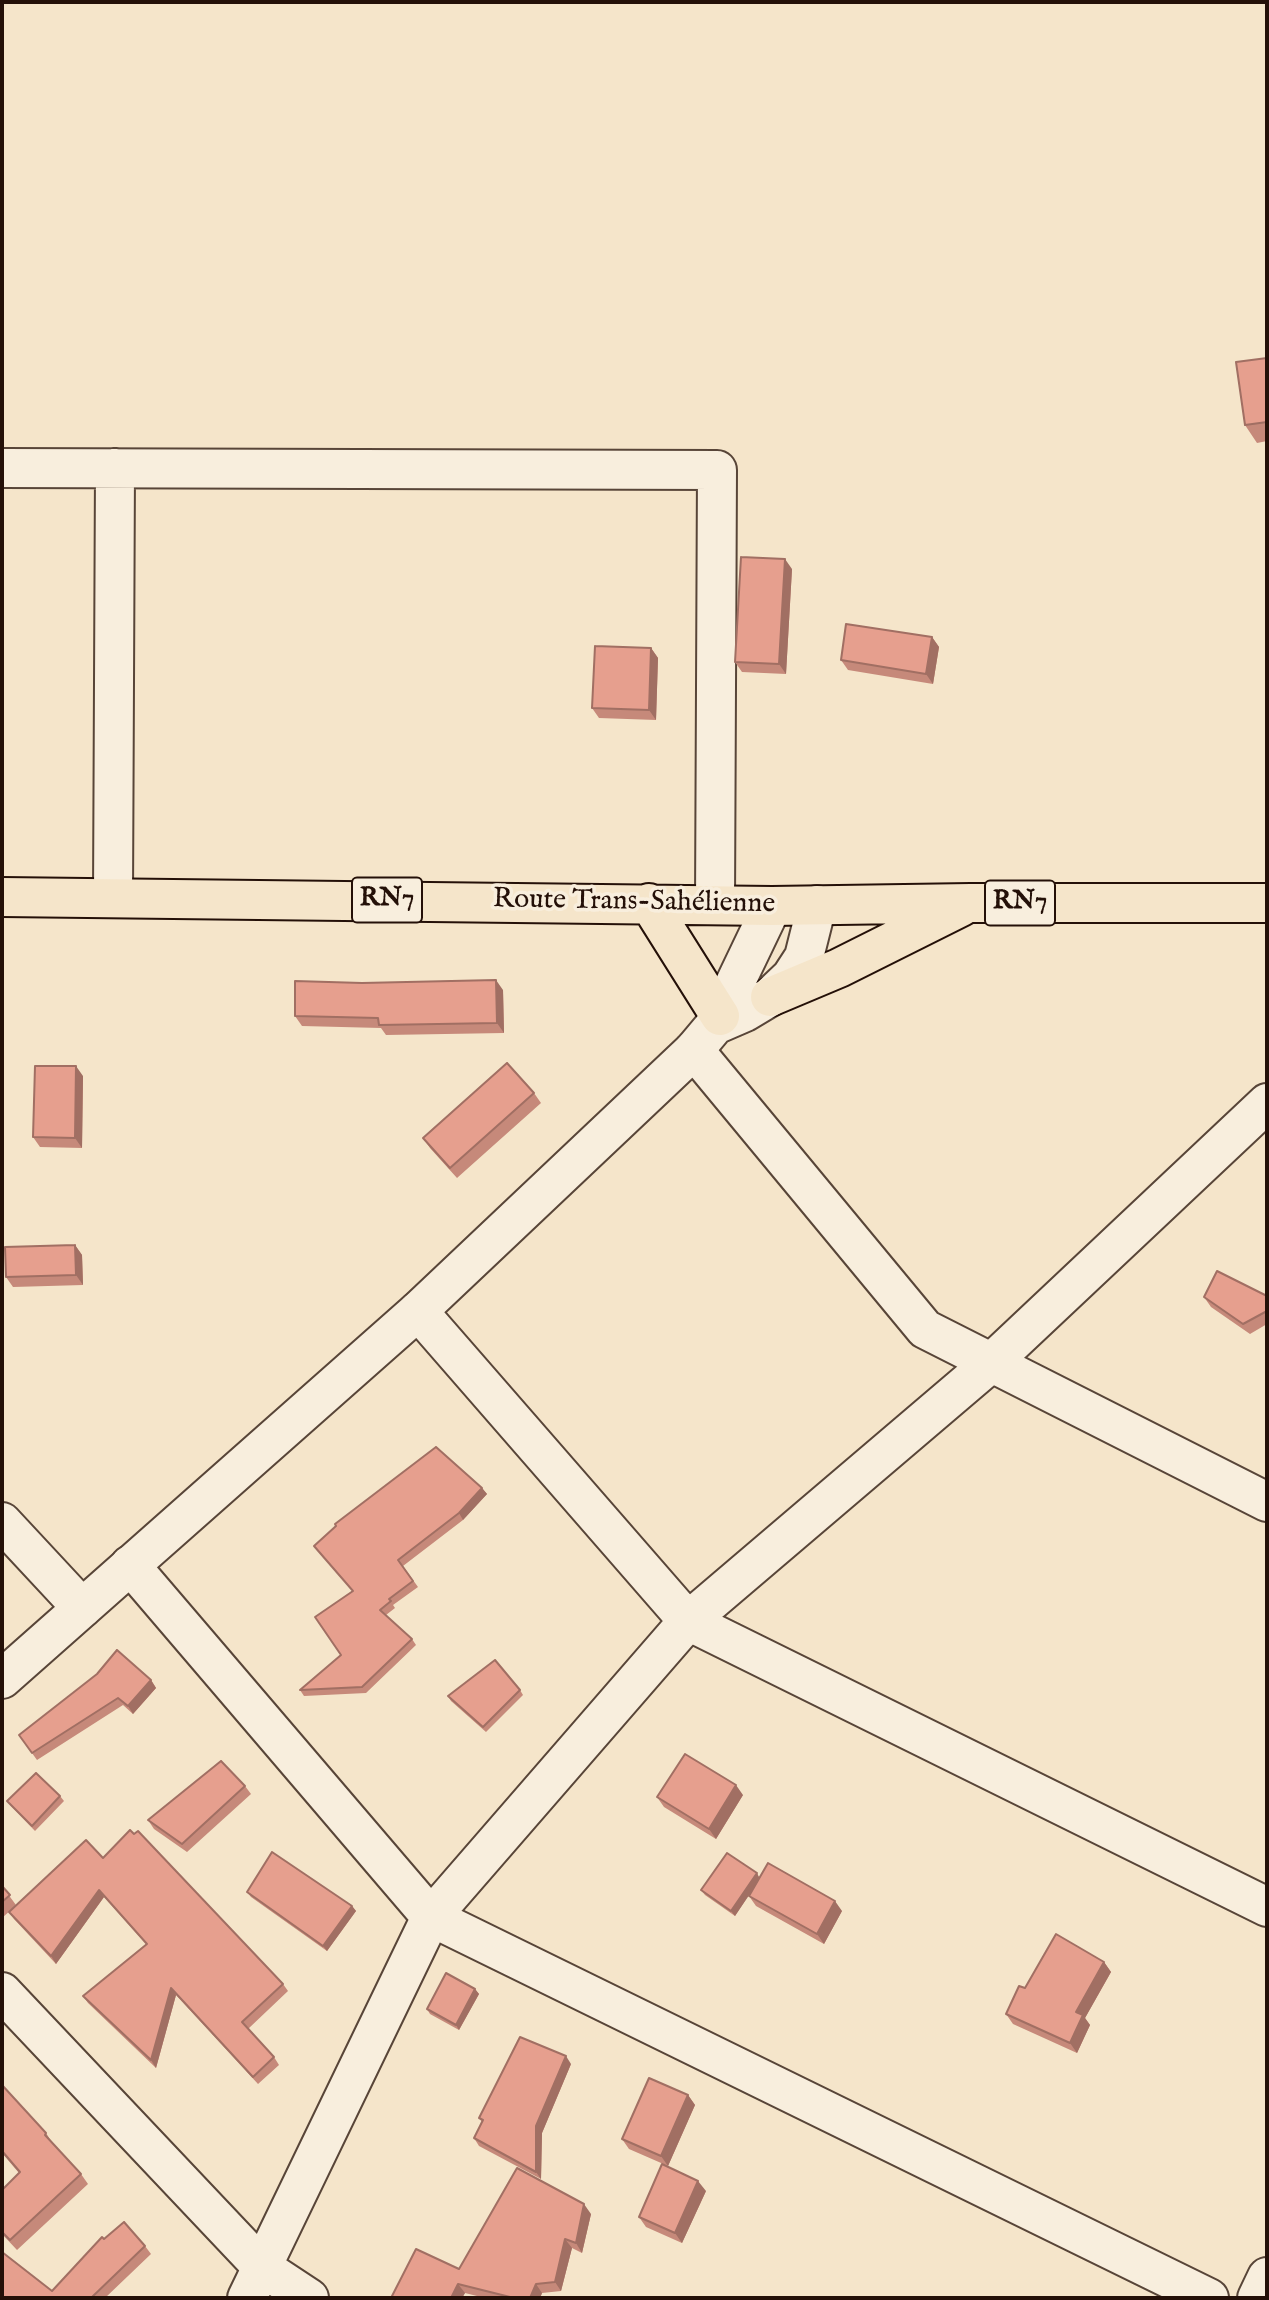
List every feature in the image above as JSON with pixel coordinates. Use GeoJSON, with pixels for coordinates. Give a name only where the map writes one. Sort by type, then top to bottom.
{"type":"FeatureCollection","features":[{"type":"Feature","properties":{"kind":"highway","name":"Route Trans-Sahélienne"},"geometry":{"type":"LineString","coordinates":[[2,897],[113,896],[772,906],[971,902],[1267,903]]}},
{"type":"Feature","properties":{"kind":"highway"},"geometry":{"type":"LineString","coordinates":[[770,997],[839,968],[971,902]]}},
{"type":"Feature","properties":{"kind":"highway"},"geometry":{"type":"LineString","coordinates":[[649,903],[710,1030]]}},
{"type":"Feature","properties":{"kind":"street"},"geometry":{"type":"LineString","coordinates":[[2,468],[717,470],[715,904]]}},
{"type":"Feature","properties":{"kind":"street"},"geometry":{"type":"LineString","coordinates":[[113,896],[115,468]]}},
{"type":"Feature","properties":{"kind":"street"},"geometry":{"type":"LineString","coordinates":[[2,1679],[418,1311],[710,1030],[770,997],[791,978],[804,957],[817,905]]}},
{"type":"Feature","properties":{"kind":"street"},"geometry":{"type":"LineString","coordinates":[[710,1030],[772,906]]}},
{"type":"Feature","properties":{"kind":"street"},"geometry":{"type":"LineString","coordinates":[[710,1030],[925,1329],[1267,1502]]}},
{"type":"Feature","properties":{"kind":"street"},"geometry":{"type":"LineString","coordinates":[[254,2283],[431,1917],[688,1621],[992,1362],[1267,1103]]}},
{"type":"Feature","properties":{"kind":"street"},"geometry":{"type":"LineString","coordinates":[[418,1311],[688,1621],[1267,1907]]}},
{"type":"Feature","properties":{"kind":"street"},"geometry":{"type":"LineString","coordinates":[[2,1522],[82,1608]]}},
{"type":"Feature","properties":{"kind":"street"},"geometry":{"type":"LineString","coordinates":[[130,1565],[431,1917],[1209,2298]]}},
{"type":"Feature","properties":{"kind":"street"},"geometry":{"type":"LineString","coordinates":[[2,1992],[254,2283],[309,2298]]}},
{"type":"Feature","properties":{"kind":"street"},"geometry":{"type":"LineString","coordinates":[[1257,2298],[1267,2277]]}},
{"type":"Feature","properties":{"kind":"building"},"geometry":{"type":"Polygon","coordinates":[[[1267,358],[1267,422],[1245,425],[1236,362],[1267,358]]]}},
{"type":"Feature","properties":{"kind":"building"},"geometry":{"type":"Polygon","coordinates":[[[741,557],[785,559],[779,664],[735,662],[741,557]]]}},
{"type":"Feature","properties":{"kind":"building"},"geometry":{"type":"Polygon","coordinates":[[[846,624],[932,637],[926,674],[841,660],[846,624]]]}},
{"type":"Feature","properties":{"kind":"building"},"geometry":{"type":"Polygon","coordinates":[[[595,646],[651,648],[649,710],[592,708],[595,646]]]}},
{"type":"Feature","properties":{"kind":"building"},"geometry":{"type":"Polygon","coordinates":[[[496,980],[497,1023],[379,1025],[378,1018],[295,1016],[295,981],[362,983],[496,980]]]}},
{"type":"Feature","properties":{"kind":"building"},"geometry":{"type":"Polygon","coordinates":[[[507,1063],[534,1093],[450,1168],[423,1138],[507,1063]]]}},
{"type":"Feature","properties":{"kind":"building"},"geometry":{"type":"Polygon","coordinates":[[[35,1066],[76,1066],[75,1138],[33,1137],[35,1066]]]}},
{"type":"Feature","properties":{"kind":"building"},"geometry":{"type":"Polygon","coordinates":[[[75,1245],[76,1275],[6,1277],[5,1247],[75,1245]]]}},
{"type":"Feature","properties":{"kind":"building"},"geometry":{"type":"Polygon","coordinates":[[[1217,1271],[1267,1296],[1267,1311],[1243,1324],[1204,1297],[1217,1271]]]}},
{"type":"Feature","properties":{"kind":"building"},"geometry":{"type":"Polygon","coordinates":[[[436,1447],[482,1488],[459,1513],[398,1560],[413,1581],[389,1599],[391,1601],[380,1610],[412,1639],[362,1687],[300,1690],[341,1655],[315,1617],[353,1591],[314,1546],[336,1526],[335,1524],[436,1447]]]}},
{"type":"Feature","properties":{"kind":"building"},"geometry":{"type":"Polygon","coordinates":[[[117,1650],[151,1680],[128,1706],[118,1698],[32,1753],[19,1735],[97,1674],[117,1650]]]}},
{"type":"Feature","properties":{"kind":"building"},"geometry":{"type":"Polygon","coordinates":[[[495,1660],[520,1690],[483,1727],[448,1696],[495,1660]]]}},
{"type":"Feature","properties":{"kind":"building"},"geometry":{"type":"Polygon","coordinates":[[[685,1754],[736,1785],[709,1829],[657,1797],[685,1754]]]}},
{"type":"Feature","properties":{"kind":"building"},"geometry":{"type":"Polygon","coordinates":[[[221,1761],[245,1786],[182,1844],[148,1820],[221,1761]]]}},
{"type":"Feature","properties":{"kind":"building"},"geometry":{"type":"Polygon","coordinates":[[[36,1773],[60,1796],[32,1826],[7,1801],[36,1773]]]}},
{"type":"Feature","properties":{"kind":"building"},"geometry":{"type":"Polygon","coordinates":[[[130,1830],[134,1834],[138,1831],[283,1984],[242,2022],[274,2057],[253,2077],[171,1988],[151,2060],[83,1996],[147,1944],[99,1890],[51,1956],[9,1912],[86,1840],[103,1858],[130,1830]]]}},
{"type":"Feature","properties":{"kind":"building"},"geometry":{"type":"Polygon","coordinates":[[[272,1852],[352,1906],[323,1946],[247,1892],[272,1852]]]}},
{"type":"Feature","properties":{"kind":"building"},"geometry":{"type":"Polygon","coordinates":[[[727,1853],[757,1873],[731,1911],[701,1890],[727,1853]]]}},
{"type":"Feature","properties":{"kind":"building"},"geometry":{"type":"Polygon","coordinates":[[[768,1863],[835,1901],[817,1934],[749,1896],[768,1863]]]}},
{"type":"Feature","properties":{"kind":"building"},"geometry":{"type":"Polygon","coordinates":[[[2,1886],[10,1895],[2,1902],[2,1886]]]}},
{"type":"Feature","properties":{"kind":"building"},"geometry":{"type":"Polygon","coordinates":[[[1056,1934],[1104,1962],[1076,2012],[1083,2015],[1070,2043],[1006,2014],[1019,1986],[1025,1988],[1056,1934]]]}},
{"type":"Feature","properties":{"kind":"building"},"geometry":{"type":"Polygon","coordinates":[[[446,1973],[475,1989],[456,2025],[427,2009],[446,1973]]]}},
{"type":"Feature","properties":{"kind":"building"},"geometry":{"type":"Polygon","coordinates":[[[520,2037],[566,2056],[536,2126],[536,2172],[474,2138],[483,2120],[479,2118],[520,2037]]]}},
{"type":"Feature","properties":{"kind":"building"},"geometry":{"type":"Polygon","coordinates":[[[649,2078],[688,2095],[661,2156],[622,2139],[649,2078]]]}},
{"type":"Feature","properties":{"kind":"building"},"geometry":{"type":"Polygon","coordinates":[[[2,2085],[81,2174],[10,2240],[2,2232],[2,2190],[20,2172],[2,2151],[2,2085]]]}},
{"type":"Feature","properties":{"kind":"building"},"geometry":{"type":"Polygon","coordinates":[[[662,2164],[698,2181],[675,2233],[639,2217],[662,2164]]]}},
{"type":"Feature","properties":{"kind":"building"},"geometry":{"type":"Polygon","coordinates":[[[517,2168],[584,2204],[576,2243],[565,2239],[555,2282],[536,2284],[530,2298],[514,2298],[458,2284],[451,2298],[391,2298],[416,2249],[459,2269],[517,2168]]]}},
{"type":"Feature","properties":{"kind":"building"},"geometry":{"type":"Polygon","coordinates":[[[124,2222],[145,2246],[91,2298],[2,2298],[2,2252],[52,2291],[102,2237],[104,2239],[124,2222]]]}}]}
